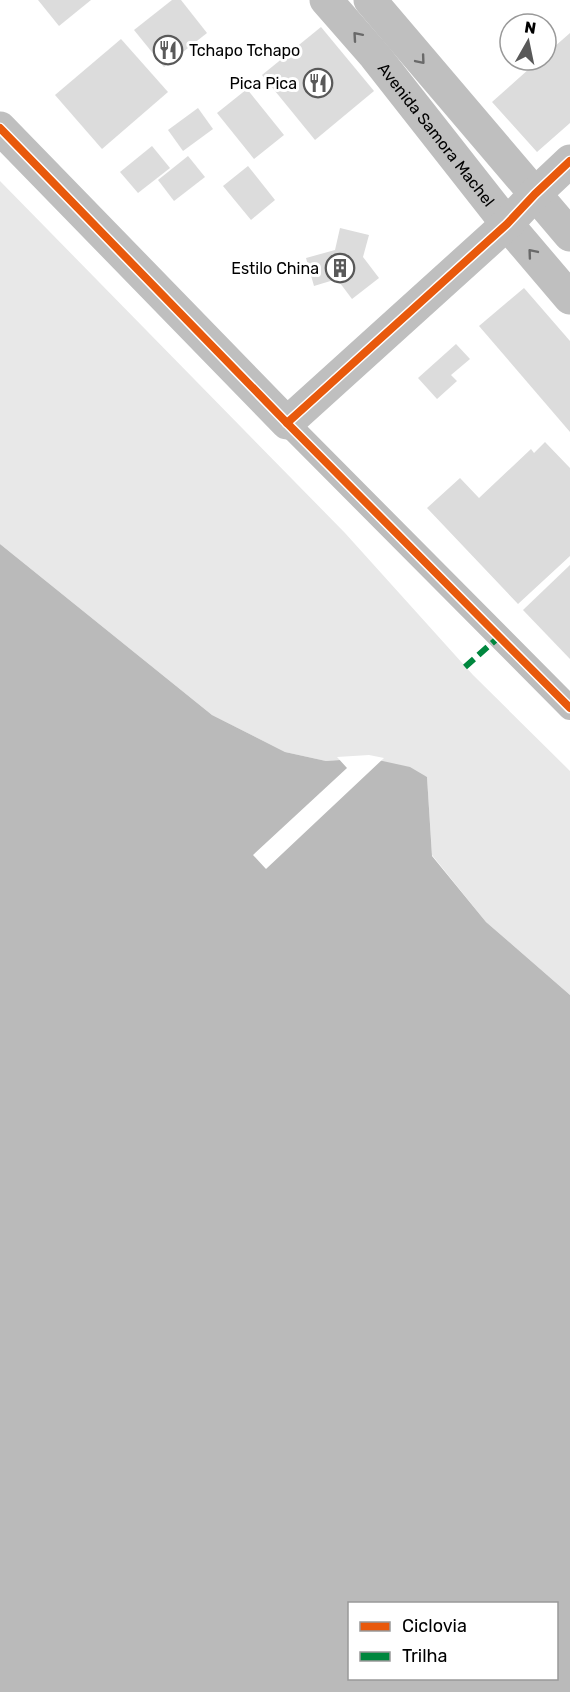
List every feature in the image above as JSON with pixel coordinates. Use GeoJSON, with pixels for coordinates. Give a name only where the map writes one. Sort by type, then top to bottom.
{"type":"FeatureCollection","features":[{"type":"Feature","properties":{"kind":"street","name":"Avenida Samora Machel"},"geometry":{"type":"LineString","coordinates":[[326,0],[375,56],[507,224],[570,298]]}},
{"type":"Feature","properties":{"kind":"street","name":"Avenida Samora Machel"},"geometry":{"type":"LineString","coordinates":[[370,0],[570,235]]}},
{"type":"Feature","properties":{"kind":"street"},"geometry":{"type":"LineString","coordinates":[[0,128],[287,423],[570,708]]}},
{"type":"Feature","properties":{"kind":"street"},"geometry":{"type":"LineString","coordinates":[[287,423],[507,224],[570,161]]}},
{"type":"Feature","properties":{"kind":"shaded area"},"geometry":{"type":"Polygon","coordinates":[[[0,181],[345,533],[473,675],[570,771],[570,995],[486,922],[432,855],[427,777],[369,758],[326,761],[285,752],[212,715],[0,544],[0,181]]]}},
{"type":"Feature","properties":{"kind":"shaded area"},"geometry":{"type":"Polygon","coordinates":[[[0,544],[212,715],[285,752],[326,761],[369,758],[410,767],[427,777],[432,856],[486,922],[570,995],[570,1692],[0,1692],[0,544]]]}},
{"type":"Feature","properties":{"kind":"pier"},"geometry":{"type":"Polygon","coordinates":[[[369,755],[384,758],[266,869],[253,855],[347,768],[337,757],[369,755]]]}},
{"type":"Feature","properties":{"kind":"building"},"geometry":{"type":"Polygon","coordinates":[[[38,0],[91,0],[59,26],[38,0]]]}},
{"type":"Feature","properties":{"kind":"building","name":"Tchapo Tchapo"},"geometry":{"type":"Polygon","coordinates":[[[172,0],[181,0],[207,33],[164,67],[134,30],[172,0]]]}},
{"type":"Feature","properties":{"kind":"building","name":"Pica Pica"},"geometry":{"type":"Polygon","coordinates":[[[321,27],[374,91],[315,140],[262,75],[321,27]]]}},
{"type":"Feature","properties":{"kind":"building"},"geometry":{"type":"Polygon","coordinates":[[[570,33],[570,123],[537,152],[492,102],[526,72],[558,72],[558,44],[570,33]]]}},
{"type":"Feature","properties":{"kind":"building"},"geometry":{"type":"Polygon","coordinates":[[[121,39],[168,92],[102,149],[55,95],[121,39]]]}},
{"type":"Feature","properties":{"kind":"building"},"geometry":{"type":"Polygon","coordinates":[[[247,89],[284,135],[254,159],[217,113],[247,89]]]}},
{"type":"Feature","properties":{"kind":"building"},"geometry":{"type":"Polygon","coordinates":[[[198,108],[213,129],[183,151],[168,130],[198,108]]]}},
{"type":"Feature","properties":{"kind":"building"},"geometry":{"type":"Polygon","coordinates":[[[152,146],[170,168],[138,193],[120,172],[152,146]]]}},
{"type":"Feature","properties":{"kind":"building"},"geometry":{"type":"Polygon","coordinates":[[[188,156],[205,177],[174,201],[158,180],[188,156]]]}},
{"type":"Feature","properties":{"kind":"building"},"geometry":{"type":"Polygon","coordinates":[[[248,166],[275,200],[251,220],[223,186],[248,166]]]}},
{"type":"Feature","properties":{"kind":"building","name":"Estilo China"},"geometry":{"type":"Polygon","coordinates":[[[340,228],[369,235],[363,257],[379,278],[352,299],[337,279],[314,286],[306,258],[335,250],[340,228]]]}},
{"type":"Feature","properties":{"kind":"building"},"geometry":{"type":"Polygon","coordinates":[[[524,288],[570,341],[570,432],[479,326],[524,288]]]}},
{"type":"Feature","properties":{"kind":"building"},"geometry":{"type":"Polygon","coordinates":[[[456,344],[470,359],[451,375],[457,381],[437,399],[418,378],[456,344]]]}},
{"type":"Feature","properties":{"kind":"building"},"geometry":{"type":"Polygon","coordinates":[[[545,442],[570,468],[570,556],[518,604],[427,508],[460,478],[479,498],[531,449],[534,453],[545,442]]]}},
{"type":"Feature","properties":{"kind":"building"},"geometry":{"type":"Polygon","coordinates":[[[570,565],[570,659],[523,610],[570,565]]]}},
{"type":"Feature","properties":{"kind":"marked path"},"geometry":{"type":"LineString","coordinates":[[465,667],[500,636]]}},
{"type":"Feature","properties":{"kind":"cycle path"},"geometry":{"type":"LineString","coordinates":[[0,128],[287,423],[570,708]]}},
{"type":"Feature","properties":{"kind":"cycle path"},"geometry":{"type":"LineString","coordinates":[[287,423],[507,224],[570,161]]}},
{"type":"Feature","properties":{"kind":"place","name":"Tchapo Tchapo"},"geometry":{"type":"Point","coordinates":[168,50]}},
{"type":"Feature","properties":{"kind":"place","name":"Pica Pica"},"geometry":{"type":"Point","coordinates":[318,83]}},
{"type":"Feature","properties":{"kind":"place","name":"Estilo China"},"geometry":{"type":"Point","coordinates":[340,268]}}]}
